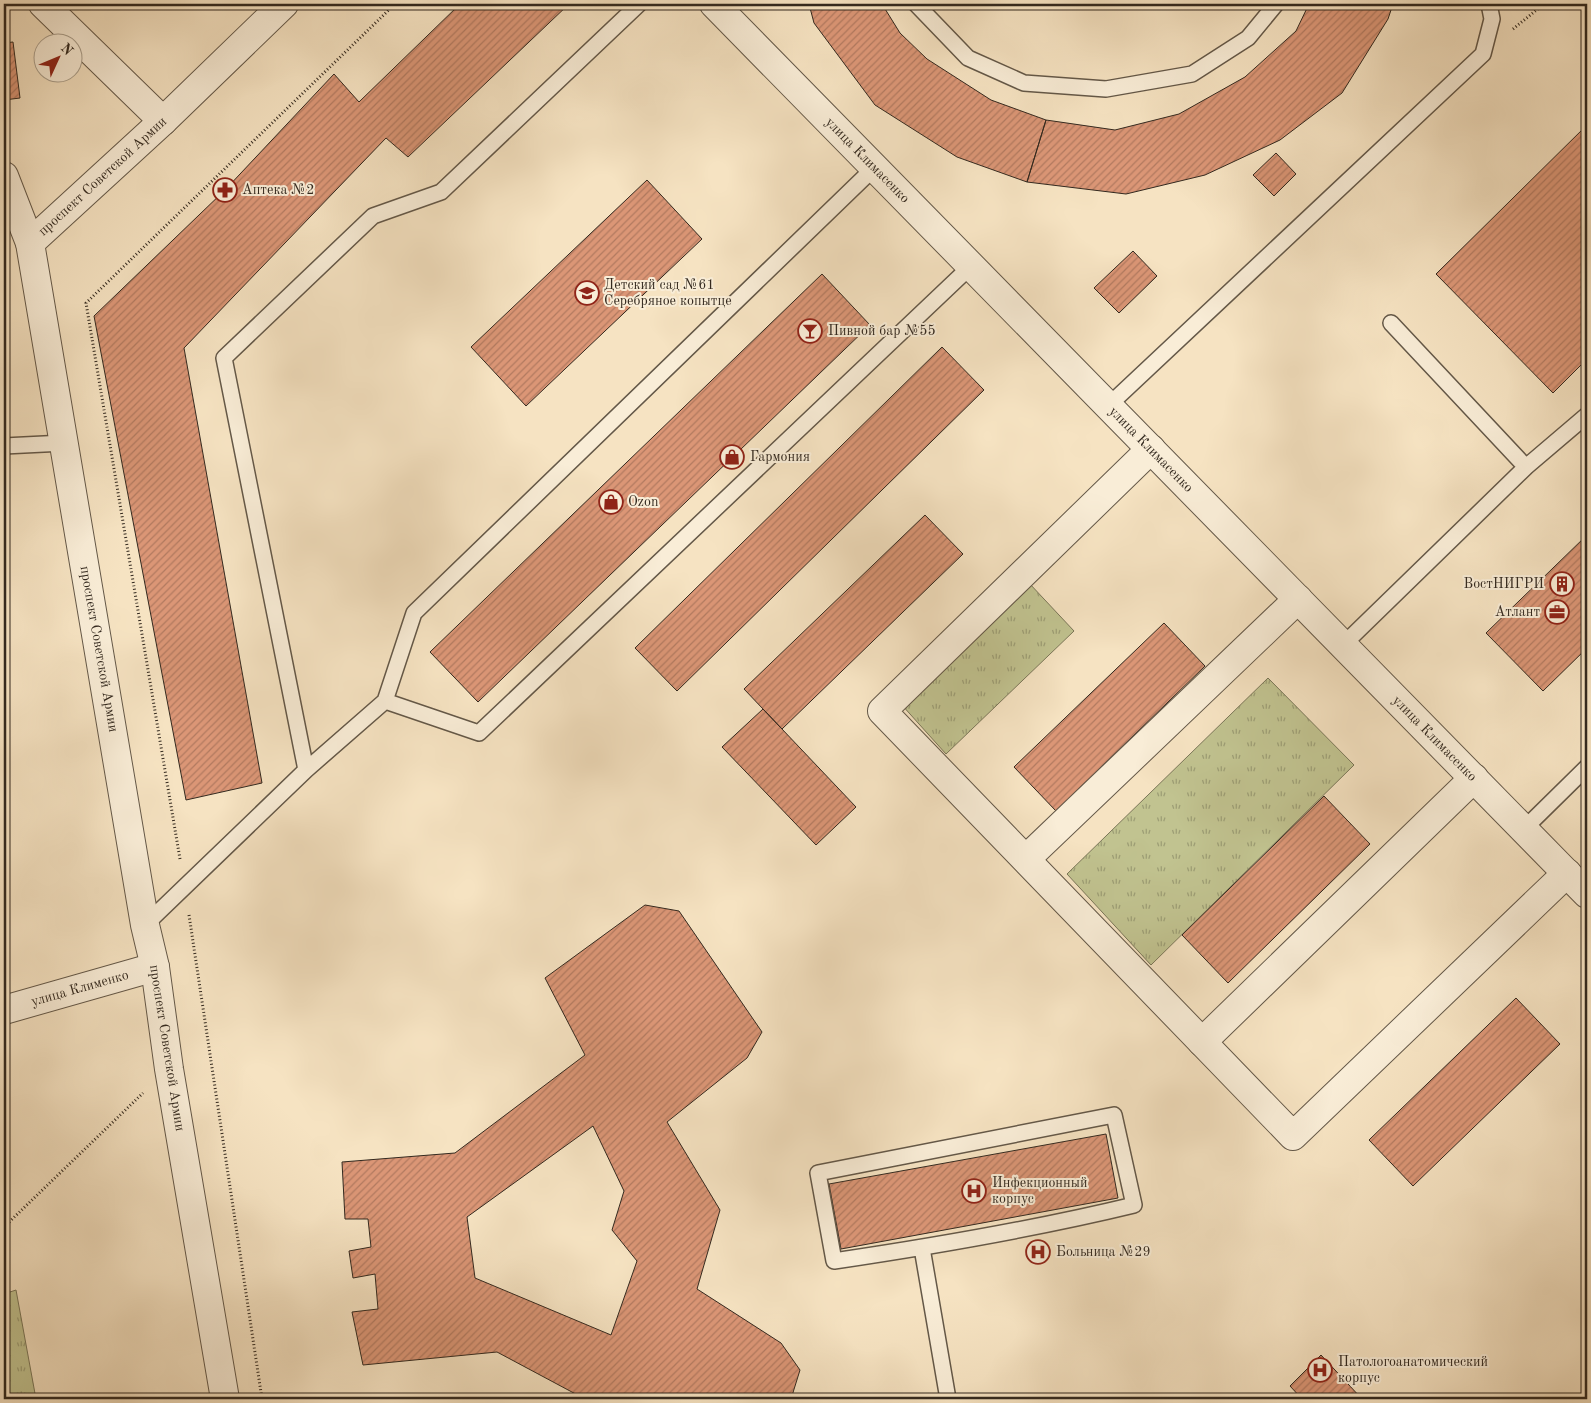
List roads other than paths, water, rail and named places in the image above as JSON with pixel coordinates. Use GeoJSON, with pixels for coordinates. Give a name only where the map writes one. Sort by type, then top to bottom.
{"type":"FeatureCollection","features":[{"type":"Feature","properties":{"kind":"street"},"geometry":{"type":"LineString","coordinates":[[43,4],[163,121]]}},
{"type":"Feature","properties":{"kind":"street","name":"проспект Советской Армии"},"geometry":{"type":"LineString","coordinates":[[225,1399],[169,1069],[155,967],[145,925],[30,243],[163,121],[284,4]]}},
{"type":"Feature","properties":{"kind":"street","name":"улица Климасенко"},"geometry":{"type":"LineString","coordinates":[[714,4],[1587,894]]}},
{"type":"Feature","properties":{"kind":"street"},"geometry":{"type":"LineString","coordinates":[[4,176],[30,243]]}},
{"type":"Feature","properties":{"kind":"street"},"geometry":{"type":"LineString","coordinates":[[1151,449],[882,710],[1293,1136],[1567,873]]}},
{"type":"Feature","properties":{"kind":"street"},"geometry":{"type":"LineString","coordinates":[[1026,859],[1298,599]]}},
{"type":"Feature","properties":{"kind":"street"},"geometry":{"type":"LineString","coordinates":[[1202,1042],[1474,778]]}},
{"type":"Feature","properties":{"kind":"street","name":"улица Клименко"},"geometry":{"type":"LineString","coordinates":[[4,1010],[155,967]]}},
{"type":"Feature","properties":{"kind":"lane"},"geometry":{"type":"LineString","coordinates":[[306,770],[224,358],[374,216],[441,192],[639,4]]}},
{"type":"Feature","properties":{"kind":"lane"},"geometry":{"type":"LineString","coordinates":[[916,4],[968,58],[1024,83],[1106,89],[1192,74],[1248,38],[1276,4]]}},
{"type":"Feature","properties":{"kind":"lane"},"geometry":{"type":"LineString","coordinates":[[1108,406],[1483,54],[1492,19],[1489,4]]}},
{"type":"Feature","properties":{"kind":"lane"},"geometry":{"type":"LineString","coordinates":[[145,925],[306,770],[385,701],[414,612],[875,168]]}},
{"type":"Feature","properties":{"kind":"lane"},"geometry":{"type":"LineString","coordinates":[[385,701],[480,734],[971,266]]}},
{"type":"Feature","properties":{"kind":"lane"},"geometry":{"type":"LineString","coordinates":[[1391,323],[1526,467]]}},
{"type":"Feature","properties":{"kind":"lane"},"geometry":{"type":"LineString","coordinates":[[1343,645],[1526,467],[1587,414]]}},
{"type":"Feature","properties":{"kind":"lane"},"geometry":{"type":"LineString","coordinates":[[4,446],[64,443]]}},
{"type":"Feature","properties":{"kind":"lane"},"geometry":{"type":"LineString","coordinates":[[1524,829],[1587,767]]}},
{"type":"Feature","properties":{"kind":"lane"},"geometry":{"type":"LineString","coordinates":[[1114,1115],[1134,1205],[1090,1216],[922,1248],[834,1261],[818,1173],[1114,1115]]}},
{"type":"Feature","properties":{"kind":"lane"},"geometry":{"type":"LineString","coordinates":[[922,1248],[948,1399]]}},
{"type":"Feature","properties":{"kind":"place","name":"Аптека №2"},"geometry":{"type":"Point","coordinates":[225,190]}},
{"type":"Feature","properties":{"kind":"place","name":"Детский сад №61 Серебряное копытце"},"geometry":{"type":"Point","coordinates":[587,293]}},
{"type":"Feature","properties":{"kind":"place","name":"Пивной бар №55"},"geometry":{"type":"Point","coordinates":[810,331]}},
{"type":"Feature","properties":{"kind":"place","name":"Гармония"},"geometry":{"type":"Point","coordinates":[732,457]}},
{"type":"Feature","properties":{"kind":"place","name":"Ozon"},"geometry":{"type":"Point","coordinates":[611,502]}},
{"type":"Feature","properties":{"kind":"place","name":"ВостНИГРИ"},"geometry":{"type":"Point","coordinates":[1562,584]}},
{"type":"Feature","properties":{"kind":"place","name":"Атлант"},"geometry":{"type":"Point","coordinates":[1557,612]}},
{"type":"Feature","properties":{"kind":"place","name":"Инфекционный корпус"},"geometry":{"type":"Point","coordinates":[974,1191]}},
{"type":"Feature","properties":{"kind":"place","name":"Больница №29"},"geometry":{"type":"Point","coordinates":[1038,1252]}},
{"type":"Feature","properties":{"kind":"place","name":"Патологоанатомический корпус"},"geometry":{"type":"Point","coordinates":[1320,1370]}}]}
